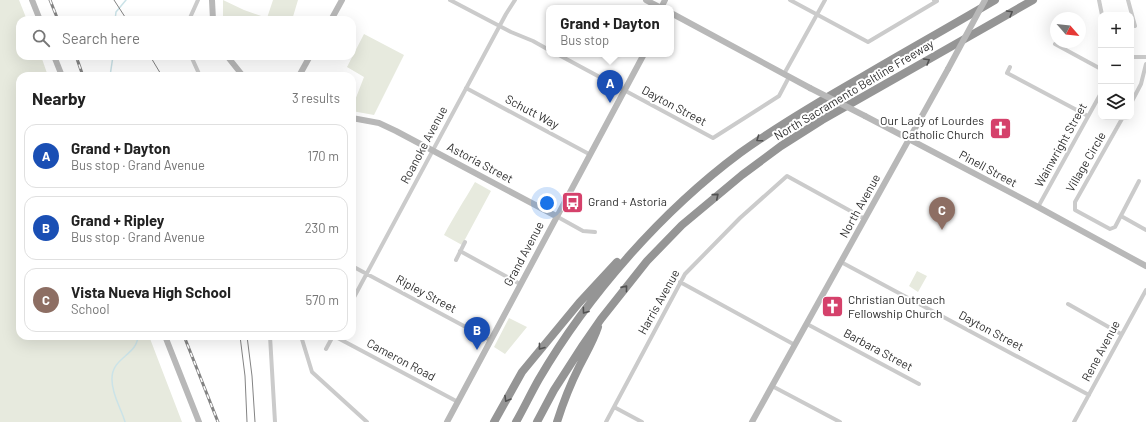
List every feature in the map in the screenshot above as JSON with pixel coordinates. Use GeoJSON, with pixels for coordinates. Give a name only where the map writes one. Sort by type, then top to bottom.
{"type":"FeatureCollection","features":[{"type":"Feature","properties":{"kind":"highway","name":"North Sacramento Beltline Freeway"},"geometry":{"type":"LineString","coordinates":[[516,422],[540,378],[567,335],[597,294],[630,254],[655,228],[696,190],[726,164],[784,122],[995,0]]}},
{"type":"Feature","properties":{"kind":"highway","name":"North Sacramento Beltline Freeway"},"geometry":{"type":"LineString","coordinates":[[537,422],[554,390],[583,344],[601,319],[647,261],[677,230],[742,175],[781,146],[822,120],[1033,0]]}},
{"type":"Feature","properties":{"kind":"highway"},"geometry":{"type":"LineString","coordinates":[[494,422],[522,372],[550,337],[609,270],[655,228]]}},
{"type":"Feature","properties":{"kind":"highway"},"geometry":{"type":"LineString","coordinates":[[557,422],[566,396],[594,340],[601,319]]}},
{"type":"Feature","properties":{"kind":"street"},"geometry":{"type":"LineString","coordinates":[[32,0],[38,16]]}},
{"type":"Feature","properties":{"kind":"street"},"geometry":{"type":"LineString","coordinates":[[192,16],[198,0]]}},
{"type":"Feature","properties":{"kind":"street"},"geometry":{"type":"LineString","coordinates":[[212,0],[213,16]]}},
{"type":"Feature","properties":{"kind":"street"},"geometry":{"type":"LineString","coordinates":[[333,16],[342,0]]}},
{"type":"Feature","properties":{"kind":"street"},"geometry":{"type":"LineString","coordinates":[[450,0],[499,27],[533,41],[546,48]]}},
{"type":"Feature","properties":{"kind":"street","name":"Roanoke Avenue"},"geometry":{"type":"LineString","coordinates":[[356,293],[515,0]]}},
{"type":"Feature","properties":{"kind":"street"},"geometry":{"type":"LineString","coordinates":[[646,0],[655,5]]}},
{"type":"Feature","properties":{"kind":"street"},"geometry":{"type":"LineString","coordinates":[[790,0],[868,42],[937,2],[934,0]]}},
{"type":"Feature","properties":{"kind":"street"},"geometry":{"type":"LineString","coordinates":[[787,75],[825,0]]}},
{"type":"Feature","properties":{"kind":"street","name":"North Avenue"},"geometry":{"type":"LineString","coordinates":[[752,422],[986,0]]}},
{"type":"Feature","properties":{"kind":"street"},"geometry":{"type":"LineString","coordinates":[[1099,0],[1101,12]]}},
{"type":"Feature","properties":{"kind":"street"},"geometry":{"type":"LineString","coordinates":[[1128,0],[1135,26]]}},
{"type":"Feature","properties":{"kind":"street","name":"Pinell Street"},"geometry":{"type":"LineString","coordinates":[[674,15],[810,88],[1038,207],[1146,266]]}},
{"type":"Feature","properties":{"kind":"street"},"geometry":{"type":"LineString","coordinates":[[1062,48],[1098,67]]}},
{"type":"Feature","properties":{"kind":"street","name":"Dayton Street"},"geometry":{"type":"LineString","coordinates":[[563,57],[713,138],[779,96],[787,75]]}},
{"type":"Feature","properties":{"kind":"street","name":"Grand Avenue"},"geometry":{"type":"LineString","coordinates":[[447,422],[589,154],[642,57]]}},
{"type":"Feature","properties":{"kind":"street"},"geometry":{"type":"LineString","coordinates":[[1134,57],[1146,57]]}},
{"type":"Feature","properties":{"kind":"street"},"geometry":{"type":"LineString","coordinates":[[56,60],[60,72]]}},
{"type":"Feature","properties":{"kind":"street"},"geometry":{"type":"LineString","coordinates":[[193,60],[198,72]]}},
{"type":"Feature","properties":{"kind":"street"},"geometry":{"type":"LineString","coordinates":[[231,60],[240,72]]}},
{"type":"Feature","properties":{"kind":"street"},"geometry":{"type":"LineString","coordinates":[[301,72],[308,60]]}},
{"type":"Feature","properties":{"kind":"street"},"geometry":{"type":"LineString","coordinates":[[1134,97],[1141,84],[1146,64]]}},
{"type":"Feature","properties":{"kind":"street"},"geometry":{"type":"LineString","coordinates":[[1010,67],[1007,73],[1088,116]]}},
{"type":"Feature","properties":{"kind":"street","name":"Schutt Way"},"geometry":{"type":"LineString","coordinates":[[466,88],[589,154]]}},
{"type":"Feature","properties":{"kind":"street","name":"Wainwright Street"},"geometry":{"type":"LineString","coordinates":[[1038,207],[1098,98]]}},
{"type":"Feature","properties":{"kind":"street","name":"Astoria Street"},"geometry":{"type":"LineString","coordinates":[[356,118],[369,120],[386,126],[583,231],[595,232]]}},
{"type":"Feature","properties":{"kind":"street","name":"Village Circle"},"geometry":{"type":"LineString","coordinates":[[1121,120],[1075,202],[1075,210],[1110,229],[1115,227],[1139,181]]}},
{"type":"Feature","properties":{"kind":"street","name":"Harris Avenue"},"geometry":{"type":"LineString","coordinates":[[606,422],[684,274],[717,239],[787,176],[865,219]]}},
{"type":"Feature","properties":{"kind":"street"},"geometry":{"type":"LineString","coordinates":[[1121,216],[1146,230]]}},
{"type":"Feature","properties":{"kind":"street"},"geometry":{"type":"LineString","coordinates":[[456,260],[465,242]]}},
{"type":"Feature","properties":{"kind":"street"},"geometry":{"type":"LineString","coordinates":[[460,251],[520,284]]}},
{"type":"Feature","properties":{"kind":"street","name":"Dayton Street"},"geometry":{"type":"LineString","coordinates":[[841,262],[1090,395]]}},
{"type":"Feature","properties":{"kind":"street","name":"Ripley Street"},"geometry":{"type":"LineString","coordinates":[[356,268],[490,340]]}},
{"type":"Feature","properties":{"kind":"street"},"geometry":{"type":"LineString","coordinates":[[680,282],[795,345]]}},
{"type":"Feature","properties":{"kind":"street","name":"Rene Avenue"},"geometry":{"type":"LineString","coordinates":[[1074,422],[1146,290]]}},
{"type":"Feature","properties":{"kind":"street"},"geometry":{"type":"LineString","coordinates":[[1068,304],[1121,334]]}},
{"type":"Feature","properties":{"kind":"street","name":"Barbara Street"},"geometry":{"type":"LineString","coordinates":[[807,324],[919,384]]}},
{"type":"Feature","properties":{"kind":"street"},"geometry":{"type":"LineString","coordinates":[[167,340],[199,422]]}},
{"type":"Feature","properties":{"kind":"street"},"geometry":{"type":"LineString","coordinates":[[271,340],[275,422]]}},
{"type":"Feature","properties":{"kind":"street"},"geometry":{"type":"LineString","coordinates":[[302,340],[312,372],[367,422]]}},
{"type":"Feature","properties":{"kind":"street"},"geometry":{"type":"LineString","coordinates":[[326,349],[332,340]]}},
{"type":"Feature","properties":{"kind":"street","name":"Cameron Road"},"geometry":{"type":"LineString","coordinates":[[342,340],[458,402]]}},
{"type":"Feature","properties":{"kind":"street"},"geometry":{"type":"LineString","coordinates":[[772,386],[835,421],[840,422]]}},
{"type":"Feature","properties":{"kind":"street"},"geometry":{"type":"LineString","coordinates":[[614,407],[642,422]]}},
{"type":"Feature","properties":{"kind":"shaded area"},"geometry":{"type":"Polygon","coordinates":[[[0,0],[19,0],[25,16],[16,16],[16,60],[42,60],[47,72],[16,72],[16,340],[151,340],[182,422],[0,422],[0,0]]]}},
{"type":"Feature","properties":{"kind":"shaded area"},"geometry":{"type":"Polygon","coordinates":[[[223,0],[261,16],[223,16],[223,0]]]}},
{"type":"Feature","properties":{"kind":"shaded area"},"geometry":{"type":"Polygon","coordinates":[[[273,0],[298,0],[293,16],[268,16],[273,0]]]}},
{"type":"Feature","properties":{"kind":"shaded area"},"geometry":{"type":"Polygon","coordinates":[[[364,34],[404,55],[374,115],[356,112],[356,98],[364,77],[347,67],[351,60],[356,60],[356,50],[364,34]]]}},
{"type":"Feature","properties":{"kind":"shaded area"},"geometry":{"type":"Polygon","coordinates":[[[475,182],[491,191],[462,245],[444,235],[475,182]]]}},
{"type":"Feature","properties":{"kind":"shaded area"},"geometry":{"type":"Polygon","coordinates":[[[917,271],[927,276],[918,292],[909,286],[917,271]]]}},
{"type":"Feature","properties":{"kind":"shaded area"},"geometry":{"type":"Polygon","coordinates":[[[509,318],[527,327],[505,354],[494,347],[509,318]]]}},
{"type":"Feature","properties":{"kind":"waterway"},"geometry":{"type":"LineString","coordinates":[[116,16],[116,12],[126,0]]}},
{"type":"Feature","properties":{"kind":"waterway"},"geometry":{"type":"LineString","coordinates":[[111,72],[112,60]]}},
{"type":"Feature","properties":{"kind":"waterway"},"geometry":{"type":"LineString","coordinates":[[125,422],[113,391],[113,372],[120,361],[137,343],[137,340]]}},
{"type":"Feature","properties":{"kind":"tram line"},"geometry":{"type":"LineString","coordinates":[[114,0],[124,16]]}},
{"type":"Feature","properties":{"kind":"tram line"},"geometry":{"type":"LineString","coordinates":[[152,60],[160,72]]}},
{"type":"Feature","properties":{"kind":"tram line"},"geometry":{"type":"LineString","coordinates":[[240,340],[245,376],[247,422]]}},
{"type":"Feature","properties":{"kind":"tram line"},"geometry":{"type":"LineString","coordinates":[[248,340],[252,376],[255,422]]}},
{"type":"Feature","properties":{"kind":"railway"},"geometry":{"type":"LineString","coordinates":[[50,0],[56,16]]}},
{"type":"Feature","properties":{"kind":"railway"},"geometry":{"type":"LineString","coordinates":[[77,60],[82,72]]}},
{"type":"Feature","properties":{"kind":"railway"},"geometry":{"type":"LineString","coordinates":[[186,340],[218,422]]}},
{"type":"Feature","properties":{"kind":"place","name":"Grand + Dayton"},"geometry":{"type":"Point","coordinates":[610,103]}},
{"type":"Feature","properties":{"kind":"place","name":"Our Lady of Lourdes Catholic Church"},"geometry":{"type":"Point","coordinates":[1000,128]}},
{"type":"Feature","properties":{"kind":"place","name":"Grand + Astoria"},"geometry":{"type":"Point","coordinates":[573,202]}},
{"type":"Feature","properties":{"kind":"place","name":"Vista Nueva High School"},"geometry":{"type":"Point","coordinates":[942,230]}},
{"type":"Feature","properties":{"kind":"place","name":"Christian Outreach Fellowship Church"},"geometry":{"type":"Point","coordinates":[833,307]}},
{"type":"Feature","properties":{"kind":"place","name":"Grand + Ripley"},"geometry":{"type":"Point","coordinates":[477,350]}}]}
